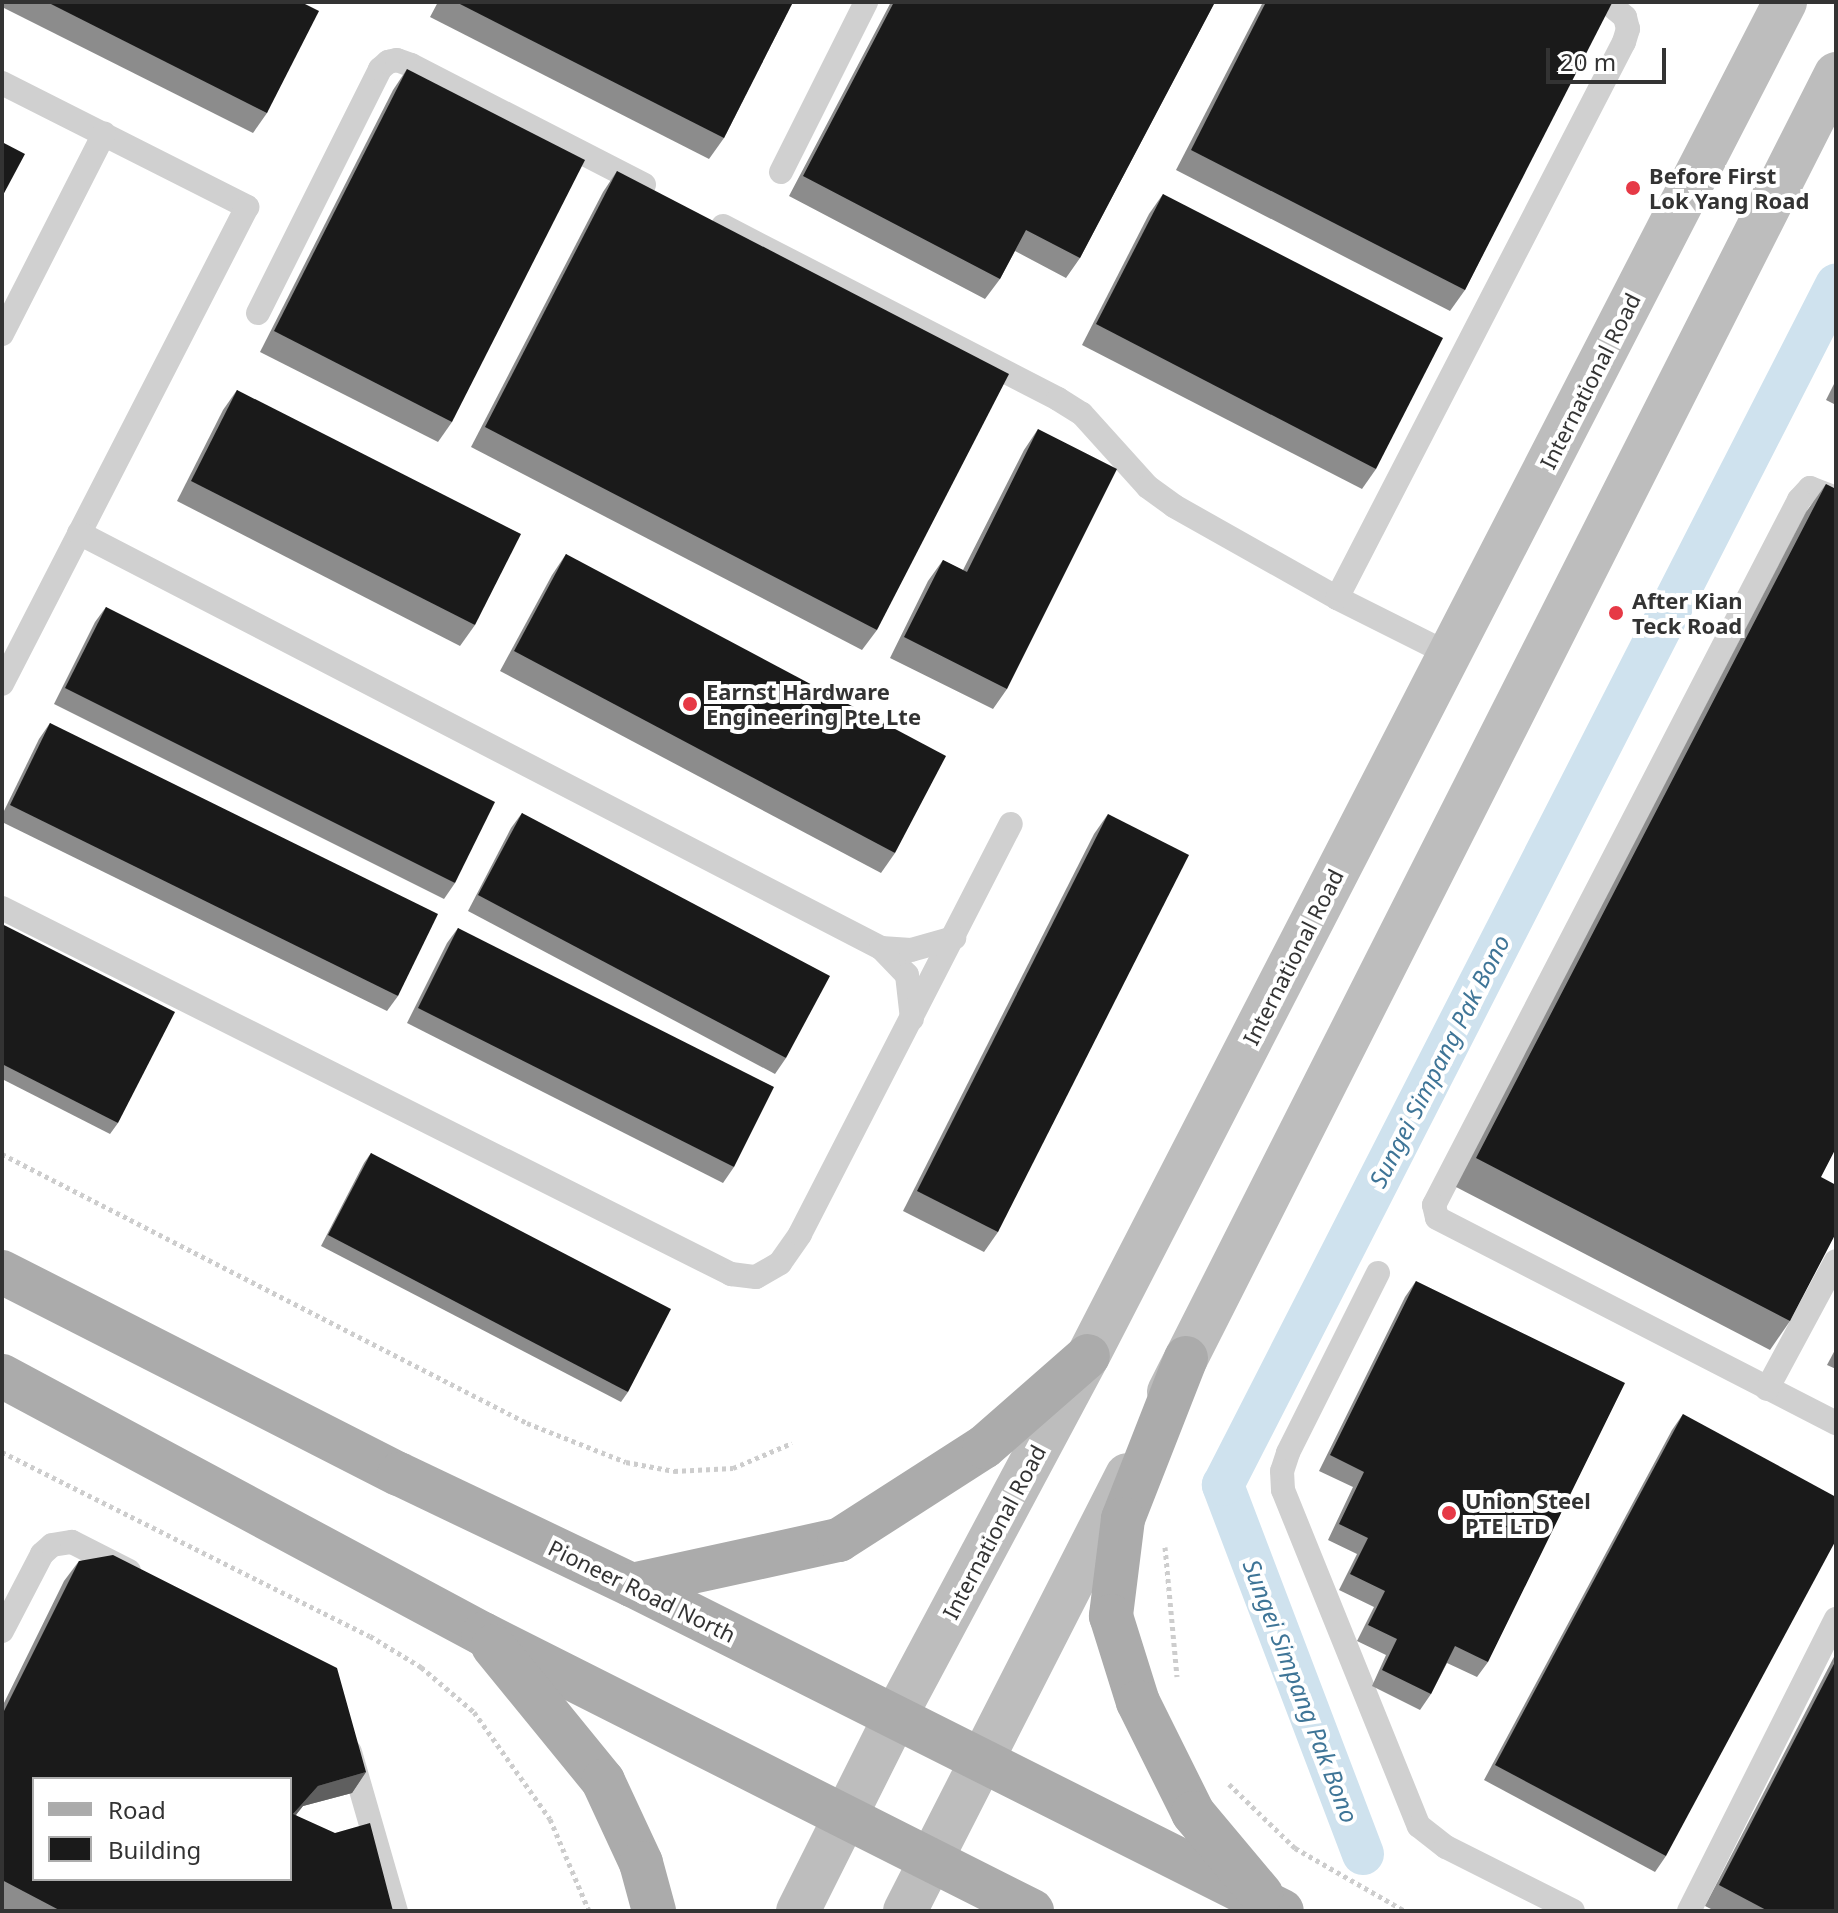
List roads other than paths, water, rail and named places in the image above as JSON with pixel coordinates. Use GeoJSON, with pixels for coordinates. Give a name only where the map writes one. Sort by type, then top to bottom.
{"type":"FeatureCollection","features":[{"type":"Feature","properties":{"kind":"main road","name":"International Road"},"geometry":{"type":"LineString","coordinates":[[798,1911],[895,1717],[1088,1356],[1785,2]]}},
{"type":"Feature","properties":{"kind":"main road"},"geometry":{"type":"LineString","coordinates":[[905,1911],[1836,74]]}},
{"type":"Feature","properties":{"kind":"main road","name":"Pioneer Road North"},"geometry":{"type":"LineString","coordinates":[[2,1272],[399,1474],[632,1585],[1276,1908]]}},
{"type":"Feature","properties":{"kind":"main road"},"geometry":{"type":"LineString","coordinates":[[632,1585],[839,1540],[984,1447],[1088,1356]]}},
{"type":"Feature","properties":{"kind":"main road"},"geometry":{"type":"LineString","coordinates":[[1186,1358],[1123,1519],[1111,1616],[1138,1702],[1193,1813],[1276,1908]]}},
{"type":"Feature","properties":{"kind":"main road"},"geometry":{"type":"LineString","coordinates":[[2,1376],[483,1634],[1032,1911]]}},
{"type":"Feature","properties":{"kind":"main road"},"geometry":{"type":"LineString","coordinates":[[483,1634],[603,1781],[641,1863],[654,1911]]}},
{"type":"Feature","properties":{"kind":"lane"},"geometry":{"type":"LineString","coordinates":[[781,172],[866,2]]}},
{"type":"Feature","properties":{"kind":"lane"},"geometry":{"type":"LineString","coordinates":[[1337,598],[1624,42],[1628,29],[1625,17],[1607,2]]}},
{"type":"Feature","properties":{"kind":"lane"},"geometry":{"type":"LineString","coordinates":[[258,313],[380,69],[388,62],[397,60],[411,65],[664,196]]}},
{"type":"Feature","properties":{"kind":"lane"},"geometry":{"type":"LineString","coordinates":[[2,83],[247,207],[2,684]]}},
{"type":"Feature","properties":{"kind":"lane"},"geometry":{"type":"LineString","coordinates":[[2,334],[104,134]]}},
{"type":"Feature","properties":{"kind":"lane"},"geometry":{"type":"LineString","coordinates":[[706,217],[1058,399],[1082,414],[1148,487],[1174,506],[1337,598],[1449,654]]}},
{"type":"Feature","properties":{"kind":"lane"},"geometry":{"type":"LineString","coordinates":[[1836,498],[1810,488],[1799,500],[1434,1205],[1437,1218],[1836,1423]]}},
{"type":"Feature","properties":{"kind":"lane"},"geometry":{"type":"LineString","coordinates":[[79,533],[881,948],[907,975],[912,1019]]}},
{"type":"Feature","properties":{"kind":"lane"},"geometry":{"type":"LineString","coordinates":[[2,908],[731,1274],[756,1277],[780,1263],[800,1234],[1011,824]]}},
{"type":"Feature","properties":{"kind":"lane"},"geometry":{"type":"LineString","coordinates":[[881,948],[911,950],[954,938]]}},
{"type":"Feature","properties":{"kind":"lane"},"geometry":{"type":"LineString","coordinates":[[1767,1389],[1836,1261]]}},
{"type":"Feature","properties":{"kind":"lane"},"geometry":{"type":"LineString","coordinates":[[1378,1273],[1288,1453],[1282,1471],[1283,1490],[1419,1826],[1446,1847],[1573,1911]]}},
{"type":"Feature","properties":{"kind":"lane"},"geometry":{"type":"LineString","coordinates":[[2,1631],[42,1554],[52,1545],[72,1542],[151,1583]]}},
{"type":"Feature","properties":{"kind":"lane"},"geometry":{"type":"LineString","coordinates":[[1689,1911],[1836,1619]]}},
{"type":"Feature","properties":{"kind":"lane"},"geometry":{"type":"LineString","coordinates":[[346,1735],[396,1911]]}},
{"type":"Feature","properties":{"kind":"waterway","name":"Sungei Simpang Pak Bono"},"geometry":{"type":"LineString","coordinates":[[1363,1854],[1223,1485],[1836,285]]}},
{"type":"Feature","properties":{"kind":"place","name":"Before First Lok Yang Road"},"geometry":{"type":"Point","coordinates":[1633,188]}},
{"type":"Feature","properties":{"kind":"place","name":"After Kian Teck Road"},"geometry":{"type":"Point","coordinates":[1616,613]}},
{"type":"Feature","properties":{"kind":"place","name":"Earnst Hardware Engineering Pte Lte"},"geometry":{"type":"Point","coordinates":[690,704]}},
{"type":"Feature","properties":{"kind":"place","name":"Union Steel PTE LTD"},"geometry":{"type":"Point","coordinates":[1449,1513]}}]}
